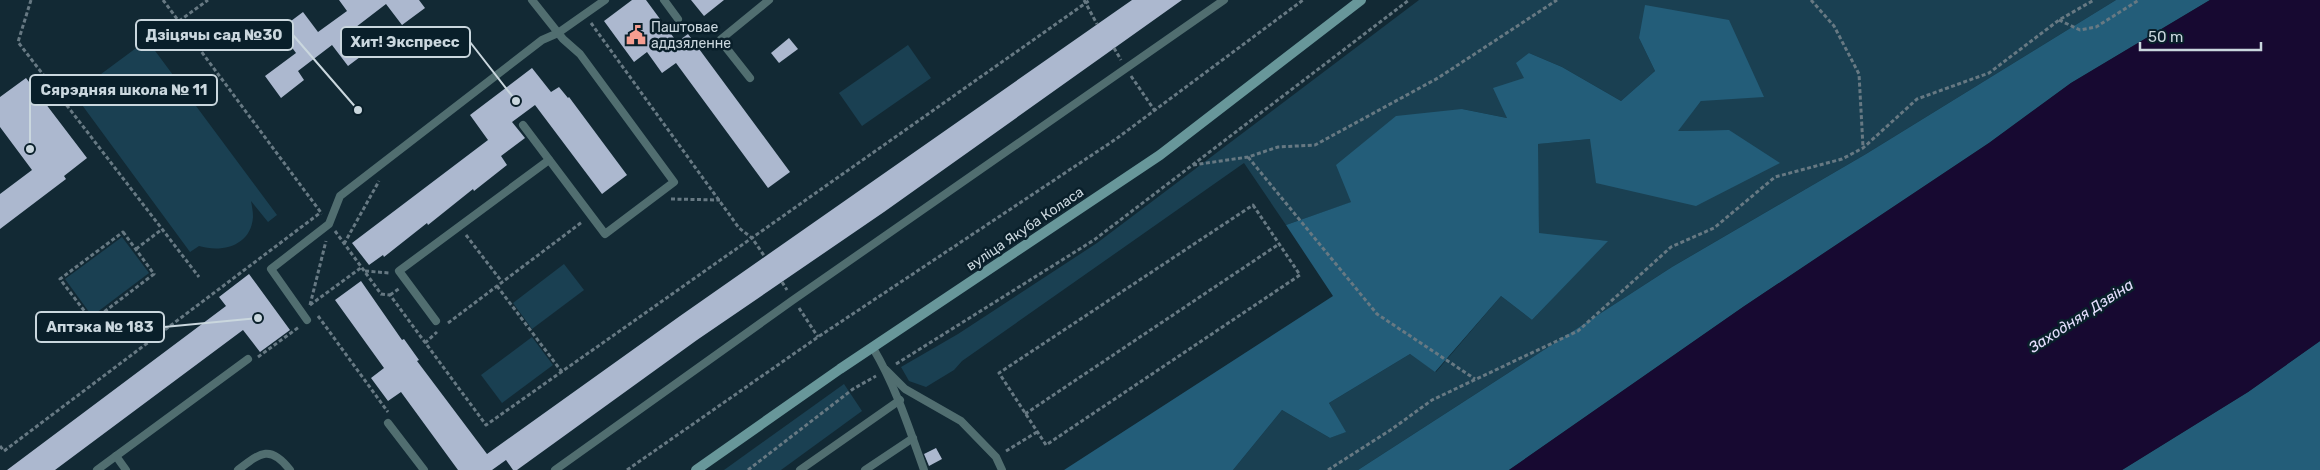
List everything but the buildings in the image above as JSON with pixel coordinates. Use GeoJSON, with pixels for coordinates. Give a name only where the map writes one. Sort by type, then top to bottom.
{"type":"FeatureCollection","features":[{"type":"Feature","properties":{"kind":"street","name":"вуліца Якуба Коласа"},"geometry":{"type":"LineString","coordinates":[[696,470],[832,375],[1160,155],[1361,0]]}},
{"type":"Feature","properties":{"kind":"lane"},"geometry":{"type":"LineString","coordinates":[[523,125],[605,234],[674,182],[580,54],[558,33],[532,0]]}},
{"type":"Feature","properties":{"kind":"lane"},"geometry":{"type":"LineString","coordinates":[[308,320],[271,269],[330,224],[340,196],[542,40],[558,33],[605,0]]}},
{"type":"Feature","properties":{"kind":"lane"},"geometry":{"type":"LineString","coordinates":[[664,0],[678,20]]}},
{"type":"Feature","properties":{"kind":"lane"},"geometry":{"type":"LineString","coordinates":[[750,78],[720,40],[769,0]]}},
{"type":"Feature","properties":{"kind":"lane"},"geometry":{"type":"LineString","coordinates":[[555,470],[793,300],[1224,0]]}},
{"type":"Feature","properties":{"kind":"lane"},"geometry":{"type":"LineString","coordinates":[[436,321],[399,271],[549,160]]}},
{"type":"Feature","properties":{"kind":"lane"},"geometry":{"type":"LineString","coordinates":[[873,348],[900,400],[924,470]]}},
{"type":"Feature","properties":{"kind":"lane"},"geometry":{"type":"LineString","coordinates":[[98,470],[248,359]]}},
{"type":"Feature","properties":{"kind":"lane"},"geometry":{"type":"LineString","coordinates":[[886,370],[905,389],[961,421],[996,457],[1002,470]]}},
{"type":"Feature","properties":{"kind":"lane"},"geometry":{"type":"LineString","coordinates":[[800,470],[900,400]]}},
{"type":"Feature","properties":{"kind":"lane"},"geometry":{"type":"LineString","coordinates":[[388,423],[424,470]]}},
{"type":"Feature","properties":{"kind":"lane"},"geometry":{"type":"LineString","coordinates":[[865,470],[913,438]]}},
{"type":"Feature","properties":{"kind":"lane"},"geometry":{"type":"LineString","coordinates":[[238,470],[258,455],[269,453],[282,460],[290,470]]}},
{"type":"Feature","properties":{"kind":"lane"},"geometry":{"type":"LineString","coordinates":[[116,456],[126,470]]}},
{"type":"Feature","properties":{"kind":"path"},"geometry":{"type":"LineString","coordinates":[[31,0],[18,42],[198,277]]}},
{"type":"Feature","properties":{"kind":"path"},"geometry":{"type":"LineString","coordinates":[[163,0],[381,294],[390,295],[394,292]]}},
{"type":"Feature","properties":{"kind":"path"},"geometry":{"type":"LineString","coordinates":[[179,21],[208,0]]}},
{"type":"Feature","properties":{"kind":"path"},"geometry":{"type":"LineString","coordinates":[[390,295],[486,425],[1090,0]]}},
{"type":"Feature","properties":{"kind":"path"},"geometry":{"type":"LineString","coordinates":[[627,470],[818,337],[1116,139],[1303,0]]}},
{"type":"Feature","properties":{"kind":"path"},"geometry":{"type":"LineString","coordinates":[[748,470],[853,389],[1094,240],[1409,0]]}},
{"type":"Feature","properties":{"kind":"path"},"geometry":{"type":"LineString","coordinates":[[1192,165],[1248,157],[1278,147],[1315,145],[1438,78],[1557,0]]}},
{"type":"Feature","properties":{"kind":"path"},"geometry":{"type":"LineString","coordinates":[[1811,0],[1834,26],[1859,74],[1863,148]]}},
{"type":"Feature","properties":{"kind":"path"},"geometry":{"type":"LineString","coordinates":[[1328,470],[1392,429],[1432,400],[1578,331],[1671,247],[1714,228],[1775,177],[1842,159],[1863,148],[1918,99],[1989,73],[2059,20],[2094,0]]}},
{"type":"Feature","properties":{"kind":"path"},"geometry":{"type":"LineString","coordinates":[[2059,20],[2080,30],[2096,27],[2139,0]]}},
{"type":"Feature","properties":{"kind":"path"},"geometry":{"type":"LineString","coordinates":[[1085,2],[1097,24]]}},
{"type":"Feature","properties":{"kind":"path"},"geometry":{"type":"LineString","coordinates":[[585,14],[739,228],[752,238],[765,257]]}},
{"type":"Feature","properties":{"kind":"path"},"geometry":{"type":"LineString","coordinates":[[1130,75],[1155,110]]}},
{"type":"Feature","properties":{"kind":"path"},"geometry":{"type":"LineString","coordinates":[[1248,157],[1377,314],[1475,379]]}},
{"type":"Feature","properties":{"kind":"path"},"geometry":{"type":"LineString","coordinates":[[344,244],[382,175]]}},
{"type":"Feature","properties":{"kind":"path"},"geometry":{"type":"LineString","coordinates":[[652,198],[720,200]]}},
{"type":"Feature","properties":{"kind":"path"},"geometry":{"type":"LineString","coordinates":[[1253,205],[1279,244],[1300,275],[1046,445],[999,373],[1253,205]]}},
{"type":"Feature","properties":{"kind":"path"},"geometry":{"type":"LineString","coordinates":[[0,446],[2,450],[321,212]]}},
{"type":"Feature","properties":{"kind":"path"},"geometry":{"type":"LineString","coordinates":[[425,343],[591,215]]}},
{"type":"Feature","properties":{"kind":"path"},"geometry":{"type":"LineString","coordinates":[[310,305],[330,224]]}},
{"type":"Feature","properties":{"kind":"path"},"geometry":{"type":"LineString","coordinates":[[460,226],[502,282]]}},
{"type":"Feature","properties":{"kind":"path"},"geometry":{"type":"LineString","coordinates":[[136,249],[161,230]]}},
{"type":"Feature","properties":{"kind":"path"},"geometry":{"type":"LineString","coordinates":[[123,232],[136,249],[154,274],[92,321],[60,279],[123,232]]}},
{"type":"Feature","properties":{"kind":"path"},"geometry":{"type":"LineString","coordinates":[[1025,414],[1279,244]]}},
{"type":"Feature","properties":{"kind":"path"},"geometry":{"type":"LineString","coordinates":[[301,311],[362,267]]}},
{"type":"Feature","properties":{"kind":"path"},"geometry":{"type":"LineString","coordinates":[[365,271],[395,274],[399,271]]}},
{"type":"Feature","properties":{"kind":"path"},"geometry":{"type":"LineString","coordinates":[[497,286],[562,372]]}},
{"type":"Feature","properties":{"kind":"path"},"geometry":{"type":"LineString","coordinates":[[793,300],[818,337]]}},
{"type":"Feature","properties":{"kind":"path"},"geometry":{"type":"LineString","coordinates":[[320,318],[382,405]]}},
{"type":"Feature","properties":{"kind":"path"},"geometry":{"type":"LineString","coordinates":[[267,350],[308,320]]}},
{"type":"Feature","properties":{"kind":"path"},"geometry":{"type":"LineString","coordinates":[[996,457],[1037,432]]}},
{"type":"Feature","properties":{"kind":"shaded area"},"geometry":{"type":"Polygon","coordinates":[[[1419,0],[2116,0],[1866,154],[1672,267],[1358,470],[1233,470],[1282,410],[1330,438],[1345,432],[1329,403],[1410,354],[1436,372],[1501,296],[1532,320],[1607,241],[1539,234],[1537,144],[1729,130],[1677,131],[1701,101],[1639,38],[1655,71],[1621,101],[1562,67],[1529,53],[1525,78],[1507,118],[1462,109],[1352,202],[1286,225],[1244,163],[962,361],[954,370],[926,387],[909,381],[901,367],[958,334],[1097,243],[1419,0]]]}},
{"type":"Feature","properties":{"kind":"shaded area"},"geometry":{"type":"Polygon","coordinates":[[[2116,0],[2210,0],[2071,83],[1989,143],[1743,307],[1509,470],[1358,470],[1672,267],[1866,154],[2116,0]]]}},
{"type":"Feature","properties":{"kind":"shaded area"},"geometry":{"type":"Polygon","coordinates":[[[1645,5],[1729,20],[1764,97],[1701,101],[1678,131],[1729,130],[1780,163],[1696,206],[1596,183],[1590,139],[1538,144],[1539,233],[1608,241],[1532,320],[1501,296],[1435,372],[1410,354],[1329,403],[1346,432],[1330,438],[1282,410],[1233,470],[1064,470],[1333,296],[1286,225],[1351,202],[1336,165],[1396,116],[1462,109],[1507,118],[1493,88],[1524,78],[1516,63],[1529,53],[1562,67],[1621,101],[1655,71],[1639,38],[1645,5]]]}},
{"type":"Feature","properties":{"kind":"shaded area"},"geometry":{"type":"Polygon","coordinates":[[[147,40],[277,215],[268,222],[251,201],[253,217],[251,227],[247,235],[234,245],[226,248],[199,246],[190,252],[74,94],[147,40]]]}},
{"type":"Feature","properties":{"kind":"shaded area"},"geometry":{"type":"Polygon","coordinates":[[[908,45],[931,78],[862,126],[839,93],[908,45]]]}},
{"type":"Feature","properties":{"kind":"shaded area"},"geometry":{"type":"Polygon","coordinates":[[[122,237],[149,273],[92,316],[65,279],[122,237]]]}},
{"type":"Feature","properties":{"kind":"shaded area"},"geometry":{"type":"Polygon","coordinates":[[[564,264],[584,290],[532,329],[513,303],[564,264]]]}},
{"type":"Feature","properties":{"kind":"shaded area"},"geometry":{"type":"Polygon","coordinates":[[[532,337],[553,365],[502,403],[481,375],[532,337]]]}},
{"type":"Feature","properties":{"kind":"shaded area"},"geometry":{"type":"Polygon","coordinates":[[[2320,341],[2320,470],[2122,470],[2248,392],[2320,341]]]}},
{"type":"Feature","properties":{"kind":"shaded area"},"geometry":{"type":"Polygon","coordinates":[[[844,384],[862,411],[781,470],[724,470],[844,384]]]}},
{"type":"Feature","properties":{"kind":"water","name":"Заходняя Дзвіна"},"geometry":{"type":"Polygon","coordinates":[[[2210,0],[2320,0],[2320,341],[2248,392],[2122,470],[1509,470],[1743,307],[1989,143],[2071,83],[2210,0]]]}},
{"type":"Feature","properties":{"kind":"place","name":"Паштовае аддзяленне"},"geometry":{"type":"Point","coordinates":[636,35]}},
{"type":"Feature","properties":{"kind":"place","name":"Хит! Экспресс"},"geometry":{"type":"Point","coordinates":[516,101]}},
{"type":"Feature","properties":{"kind":"place","name":"Дзіцячы сад №30"},"geometry":{"type":"Point","coordinates":[358,110]}},
{"type":"Feature","properties":{"kind":"place","name":"Сярэдняя школа № 11"},"geometry":{"type":"Point","coordinates":[30,149]}},
{"type":"Feature","properties":{"kind":"place","name":"Аптэка № 183"},"geometry":{"type":"Point","coordinates":[258,318]}}]}
